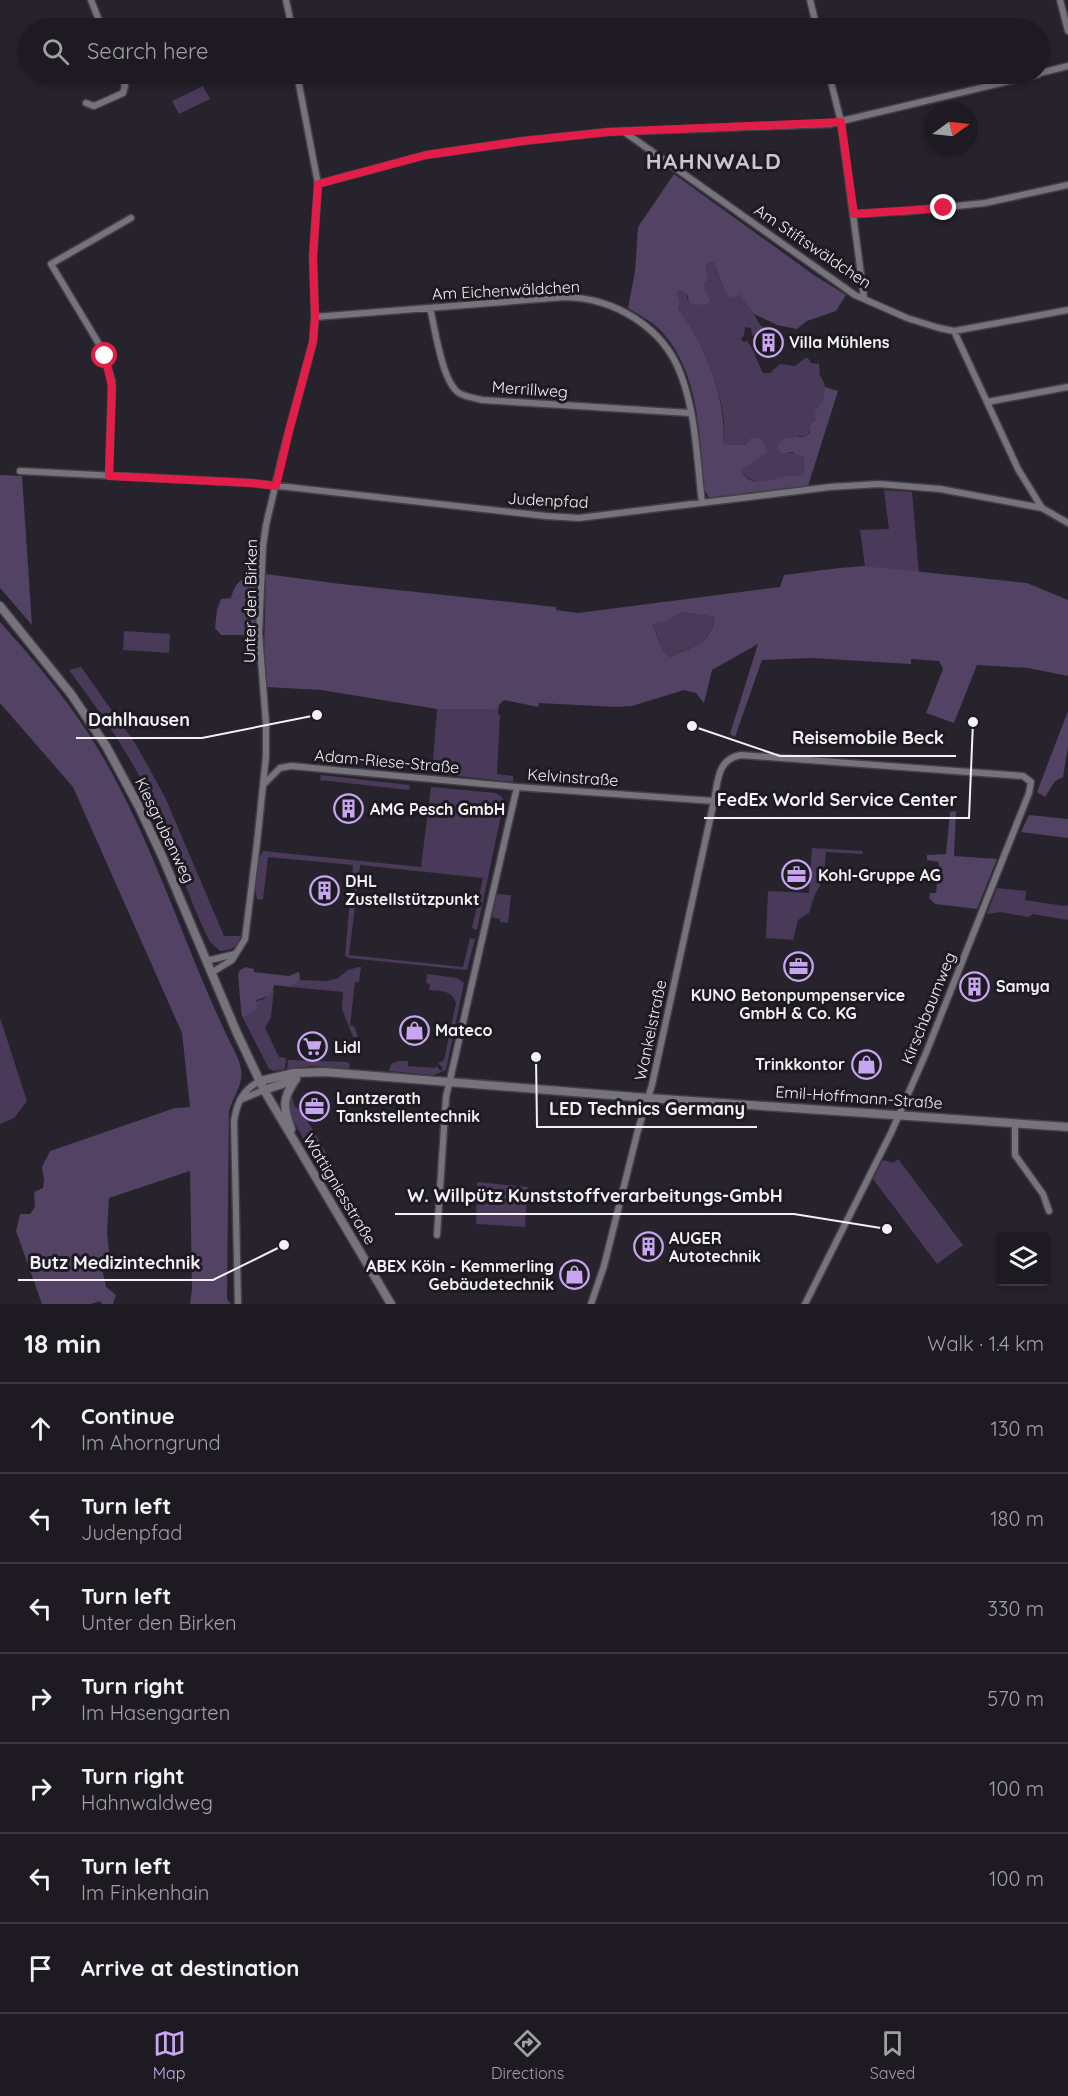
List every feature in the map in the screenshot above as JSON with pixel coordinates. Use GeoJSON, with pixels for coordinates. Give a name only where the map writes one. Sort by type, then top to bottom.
{"type":"FeatureCollection","features":[{"type":"Feature","properties":{"kind":"street"},"geometry":{"type":"LineString","coordinates":[[91,0],[98,18]]}},
{"type":"Feature","properties":{"kind":"street"},"geometry":{"type":"LineString","coordinates":[[286,0],[290,18]]}},
{"type":"Feature","properties":{"kind":"street"},"geometry":{"type":"LineString","coordinates":[[810,0],[814,18]]}},
{"type":"Feature","properties":{"kind":"street"},"geometry":{"type":"LineString","coordinates":[[1060,0],[1068,31]]}},
{"type":"Feature","properties":{"kind":"street"},"geometry":{"type":"LineString","coordinates":[[1050,71],[1068,66]]}},
{"type":"Feature","properties":{"kind":"street"},"geometry":{"type":"LineString","coordinates":[[86,103],[94,106],[123,93],[124,84]]}},
{"type":"Feature","properties":{"kind":"street","name":"Unter den Birken"},"geometry":{"type":"LineString","coordinates":[[236,954],[244,939],[263,786],[266,724],[260,657],[260,604],[263,546],[287,436],[313,342],[315,317],[313,257],[318,184],[299,84]]}},
{"type":"Feature","properties":{"kind":"street"},"geometry":{"type":"LineString","coordinates":[[832,84],[841,122],[864,298]]}},
{"type":"Feature","properties":{"kind":"street"},"geometry":{"type":"LineString","coordinates":[[318,184],[441,152],[623,131],[841,122],[998,84]]}},
{"type":"Feature","properties":{"kind":"street","name":"Am Stiftswäldchen"},"geometry":{"type":"LineString","coordinates":[[623,131],[855,295],[907,318],[954,331]]}},
{"type":"Feature","properties":{"kind":"street"},"geometry":{"type":"LineString","coordinates":[[854,214],[909,212],[975,204],[1068,185]]}},
{"type":"Feature","properties":{"kind":"street"},"geometry":{"type":"LineString","coordinates":[[109,476],[112,381],[102,349],[51,264],[131,218]]}},
{"type":"Feature","properties":{"kind":"street","name":"Am Eichenwäldchen"},"geometry":{"type":"LineString","coordinates":[[315,317],[565,297],[592,299],[605,303],[639,321],[663,344],[674,359],[681,374],[690,412],[702,503]]}},
{"type":"Feature","properties":{"kind":"street","name":"Merrillweg"},"geometry":{"type":"LineString","coordinates":[[430,308],[448,377],[458,392],[468,397],[482,400],[690,412]]}},
{"type":"Feature","properties":{"kind":"street"},"geometry":{"type":"LineString","coordinates":[[1042,508],[1018,468],[954,331],[1068,310]]}},
{"type":"Feature","properties":{"kind":"street"},"geometry":{"type":"LineString","coordinates":[[987,402],[1068,387]]}},
{"type":"Feature","properties":{"kind":"street","name":"Judenpfad"},"geometry":{"type":"LineString","coordinates":[[20,471],[252,483],[579,518],[854,484],[879,484],[940,489],[1042,508],[1068,523]]}},
{"type":"Feature","properties":{"kind":"street","name":"Kiesgrubenweg"},"geometry":{"type":"LineString","coordinates":[[0,606],[71,694],[106,747],[143,817],[264,1090]]}},
{"type":"Feature","properties":{"kind":"street","name":"Kirschbaumweg"},"geometry":{"type":"LineString","coordinates":[[726,760],[741,755],[1020,776],[1028,778],[1031,782],[1029,793],[926,1053],[855,1207],[806,1304]]}},
{"type":"Feature","properties":{"kind":"street","name":"Wankelstraße"},"geometry":{"type":"LineString","coordinates":[[591,1304],[604,1266],[648,1098],[714,801],[722,767],[726,760]]}},
{"type":"Feature","properties":{"kind":"street","name":"Adam-Riese-Straße"},"geometry":{"type":"LineString","coordinates":[[263,786],[280,768],[291,766],[517,787]]}},
{"type":"Feature","properties":{"kind":"street","name":"Kelvinstraße"},"geometry":{"type":"LineString","coordinates":[[437,1235],[449,1083],[517,787],[714,801]]}},
{"type":"Feature","properties":{"kind":"street"},"geometry":{"type":"LineString","coordinates":[[206,961],[236,954]]}},
{"type":"Feature","properties":{"kind":"street"},"geometry":{"type":"LineString","coordinates":[[211,973],[232,960],[236,954]]}},
{"type":"Feature","properties":{"kind":"street","name":"Emil-Hoffmann-Straße"},"geometry":{"type":"LineString","coordinates":[[239,1100],[249,1086],[260,1081],[294,1073],[325,1072],[648,1098],[1068,1127]]}},
{"type":"Feature","properties":{"kind":"street","name":"Emil-Hoffmann-Straße"},"geometry":{"type":"LineString","coordinates":[[239,1100],[306,1074]]}},
{"type":"Feature","properties":{"kind":"street"},"geometry":{"type":"LineString","coordinates":[[296,1079],[286,1095],[285,1108],[297,1146]]}},
{"type":"Feature","properties":{"kind":"street","name":"Wattigniesstraße"},"geometry":{"type":"LineString","coordinates":[[264,1090],[391,1304]]}},
{"type":"Feature","properties":{"kind":"street"},"geometry":{"type":"LineString","coordinates":[[238,1304],[234,1122],[239,1100]]}},
{"type":"Feature","properties":{"kind":"street"},"geometry":{"type":"LineString","coordinates":[[1015,1124],[1015,1155],[1043,1194],[1049,1211]]}},
{"type":"Feature","properties":{"kind":"shaded area"},"geometry":{"type":"Polygon","coordinates":[[[203,86],[210,99],[179,114],[172,101],[203,86]]]}},
{"type":"Feature","properties":{"kind":"shaded area"},"geometry":{"type":"Polygon","coordinates":[[[674,174],[814,275],[846,295],[836,311],[807,321],[797,329],[777,325],[754,314],[739,294],[734,298],[726,295],[714,262],[708,262],[705,265],[708,279],[703,284],[710,300],[705,305],[691,304],[687,295],[682,291],[678,291],[677,294],[680,302],[678,308],[702,347],[714,376],[721,406],[724,445],[745,445],[751,438],[755,438],[762,441],[765,446],[767,453],[741,470],[749,480],[760,482],[804,475],[803,456],[792,452],[781,454],[777,446],[783,439],[807,436],[815,420],[815,412],[823,401],[825,387],[838,391],[808,486],[710,499],[704,489],[699,427],[691,386],[684,367],[675,349],[662,332],[628,308],[635,271],[638,227],[674,174]]]}},
{"type":"Feature","properties":{"kind":"shaded area"},"geometry":{"type":"Polygon","coordinates":[[[708,261],[714,262],[726,295],[739,294],[748,304],[760,325],[767,330],[765,335],[760,333],[752,336],[751,328],[745,327],[744,336],[741,338],[743,342],[747,341],[749,344],[763,373],[770,373],[780,364],[795,366],[805,358],[808,358],[811,363],[819,364],[820,376],[825,386],[823,401],[815,413],[815,420],[807,436],[799,436],[787,453],[799,453],[803,456],[804,475],[761,483],[755,481],[741,470],[745,467],[747,441],[745,445],[724,445],[722,407],[714,377],[702,347],[678,308],[680,302],[678,291],[685,292],[688,300],[703,284],[705,265],[708,261]]]}},
{"type":"Feature","properties":{"kind":"shaded area"},"geometry":{"type":"Polygon","coordinates":[[[0,475],[22,476],[32,625],[0,588],[0,475]]]}},
{"type":"Feature","properties":{"kind":"shaded area"},"geometry":{"type":"Polygon","coordinates":[[[884,490],[912,492],[919,573],[865,566],[860,530],[889,529],[884,490]]]}},
{"type":"Feature","properties":{"kind":"shaded area"},"geometry":{"type":"Polygon","coordinates":[[[865,566],[1027,583],[1068,600],[1068,676],[1028,668],[977,665],[954,723],[926,713],[943,669],[939,661],[911,659],[911,664],[812,658],[762,660],[735,737],[730,734],[758,644],[712,670],[704,703],[696,693],[684,690],[632,706],[539,703],[538,707],[504,700],[495,709],[437,709],[321,690],[267,687],[264,653],[266,574],[556,607],[556,610],[578,613],[780,587],[784,575],[865,566]],[[683,612],[669,620],[652,624],[661,646],[670,657],[705,640],[713,627],[715,617],[683,612]]]}},
{"type":"Feature","properties":{"kind":"shaded area"},"geometry":{"type":"Polygon","coordinates":[[[256,574],[255,635],[221,635],[215,628],[221,599],[231,598],[239,582],[256,574]]]}},
{"type":"Feature","properties":{"kind":"shaded area"},"geometry":{"type":"Polygon","coordinates":[[[683,612],[715,617],[709,635],[704,640],[670,657],[666,654],[651,623],[669,620],[683,612]]]}},
{"type":"Feature","properties":{"kind":"shaded area"},"geometry":{"type":"Polygon","coordinates":[[[0,622],[66,701],[115,779],[142,835],[207,992],[239,1061],[241,1080],[229,1112],[227,1299],[231,1304],[190,1304],[192,1289],[190,1171],[109,1198],[107,1233],[109,1251],[102,1268],[106,1287],[116,1295],[113,1304],[102,1304],[100,1301],[91,1304],[42,1304],[16,1231],[20,1214],[30,1214],[35,1207],[34,1192],[43,1188],[42,1167],[50,1151],[175,1108],[190,1107],[182,1033],[73,787],[0,703],[0,622]]]}},
{"type":"Feature","properties":{"kind":"shaded area"},"geometry":{"type":"Polygon","coordinates":[[[124,631],[170,634],[169,653],[123,650],[124,631]]]}},
{"type":"Feature","properties":{"kind":"shaded area"},"geometry":{"type":"Polygon","coordinates":[[[81,667],[135,743],[165,797],[224,936],[241,936],[234,947],[220,951],[210,942],[160,819],[135,767],[69,670],[81,667]]]}},
{"type":"Feature","properties":{"kind":"shaded area"},"geometry":{"type":"Polygon","coordinates":[[[499,705],[497,774],[513,776],[513,782],[432,773],[437,709],[490,709],[499,705]]]}},
{"type":"Feature","properties":{"kind":"shaded area"},"geometry":{"type":"Polygon","coordinates":[[[1068,711],[1068,747],[1063,777],[1055,781],[1045,797],[1037,792],[1068,711]]]}},
{"type":"Feature","properties":{"kind":"shaded area"},"geometry":{"type":"Polygon","coordinates":[[[321,775],[410,785],[409,790],[320,780],[321,775]]]}},
{"type":"Feature","properties":{"kind":"shaded area"},"geometry":{"type":"Polygon","coordinates":[[[431,787],[496,793],[504,801],[477,930],[472,928],[483,878],[360,865],[349,955],[463,967],[470,938],[475,939],[467,970],[345,956],[353,865],[268,857],[263,899],[258,900],[255,876],[263,851],[421,867],[431,787]]]}},
{"type":"Feature","properties":{"kind":"shaded area"},"geometry":{"type":"Polygon","coordinates":[[[956,811],[954,856],[997,859],[977,909],[935,904],[929,898],[930,893],[936,893],[939,862],[927,860],[927,855],[946,854],[950,812],[956,811]]]}},
{"type":"Feature","properties":{"kind":"shaded area"},"geometry":{"type":"Polygon","coordinates":[[[1029,815],[1068,819],[1068,838],[1021,832],[1029,815]]]}},
{"type":"Feature","properties":{"kind":"shaded area"},"geometry":{"type":"Polygon","coordinates":[[[812,848],[863,851],[862,854],[826,852],[824,875],[820,886],[809,913],[798,920],[793,940],[766,938],[768,891],[809,893],[812,848]]]}},
{"type":"Feature","properties":{"kind":"shaded area"},"geometry":{"type":"Polygon","coordinates":[[[997,888],[1026,891],[1025,900],[1068,905],[1068,920],[1033,914],[1028,917],[1000,912],[987,914],[997,888]]]}},
{"type":"Feature","properties":{"kind":"shaded area"},"geometry":{"type":"Polygon","coordinates":[[[497,894],[511,895],[508,923],[500,922],[500,919],[492,917],[497,894]]]}},
{"type":"Feature","properties":{"kind":"shaded area"},"geometry":{"type":"Polygon","coordinates":[[[246,967],[254,969],[254,972],[289,976],[299,972],[300,980],[292,987],[274,985],[270,994],[256,1000],[257,1007],[245,1017],[242,1016],[241,1010],[238,974],[246,967]]]}},
{"type":"Feature","properties":{"kind":"shaded area"},"geometry":{"type":"Polygon","coordinates":[[[361,967],[359,982],[355,982],[350,1025],[354,1026],[358,1037],[353,1037],[342,1009],[343,992],[292,987],[300,980],[327,981],[338,978],[348,970],[361,967]]]}},
{"type":"Feature","properties":{"kind":"shaded area"},"geometry":{"type":"Polygon","coordinates":[[[427,974],[457,978],[464,983],[446,1070],[434,1075],[389,1071],[391,1064],[398,1061],[408,1061],[408,1066],[435,1068],[436,1066],[441,1071],[443,1068],[438,1063],[444,1060],[456,1003],[449,993],[429,990],[430,984],[426,983],[427,974]]]}},
{"type":"Feature","properties":{"kind":"shaded area"},"geometry":{"type":"Polygon","coordinates":[[[274,989],[271,1017],[265,1028],[279,1057],[286,1058],[285,1069],[274,1071],[269,1069],[242,1016],[254,1011],[256,1001],[264,999],[274,989]]]}},
{"type":"Feature","properties":{"kind":"shaded area"},"geometry":{"type":"Polygon","coordinates":[[[0,1018],[27,1101],[14,1118],[0,1124],[0,1018]]]}},
{"type":"Feature","properties":{"kind":"shaded area"},"geometry":{"type":"Polygon","coordinates":[[[288,1060],[347,1062],[350,1064],[349,1069],[312,1066],[287,1069],[288,1060]]]}},
{"type":"Feature","properties":{"kind":"shaded area"},"geometry":{"type":"Polygon","coordinates":[[[292,1097],[295,1107],[308,1122],[326,1153],[333,1168],[330,1175],[338,1191],[344,1195],[336,1194],[330,1188],[290,1114],[289,1099],[292,1097]]]}},
{"type":"Feature","properties":{"kind":"shaded area"},"geometry":{"type":"Polygon","coordinates":[[[898,1159],[963,1245],[937,1264],[873,1179],[883,1160],[894,1163],[898,1159]]]}},
{"type":"Feature","properties":{"kind":"shaded area"},"geometry":{"type":"Polygon","coordinates":[[[477,1182],[528,1187],[525,1227],[476,1224],[477,1182]]]}},
{"type":"Feature","properties":{"kind":"place","name":"Villa Mühlens"},"geometry":{"type":"Point","coordinates":[768,342]}},
{"type":"Feature","properties":{"kind":"place","name":"Dahlhausen"},"geometry":{"type":"Point","coordinates":[317,715]}},
{"type":"Feature","properties":{"kind":"place","name":"FedEx World Service Center"},"geometry":{"type":"Point","coordinates":[973,722]}},
{"type":"Feature","properties":{"kind":"place","name":"Reisemobile Beck"},"geometry":{"type":"Point","coordinates":[692,726]}},
{"type":"Feature","properties":{"kind":"place","name":"AMG Pesch GmbH"},"geometry":{"type":"Point","coordinates":[349,809]}},
{"type":"Feature","properties":{"kind":"place","name":"Kohl-Gruppe AG"},"geometry":{"type":"Point","coordinates":[797,875]}},
{"type":"Feature","properties":{"kind":"place","name":"DHL Zustellstützpunkt"},"geometry":{"type":"Point","coordinates":[324,890]}},
{"type":"Feature","properties":{"kind":"place","name":"KUNO Betonpumpenservice GmbH & Co. KG"},"geometry":{"type":"Point","coordinates":[798,967]}},
{"type":"Feature","properties":{"kind":"place","name":"Samya"},"geometry":{"type":"Point","coordinates":[975,986]}},
{"type":"Feature","properties":{"kind":"place","name":"Mateco"},"geometry":{"type":"Point","coordinates":[414,1030]}},
{"type":"Feature","properties":{"kind":"place","name":"Lidl"},"geometry":{"type":"Point","coordinates":[313,1047]}},
{"type":"Feature","properties":{"kind":"place","name":"LED Technics Germany"},"geometry":{"type":"Point","coordinates":[536,1057]}},
{"type":"Feature","properties":{"kind":"place","name":"Trinkkontor"},"geometry":{"type":"Point","coordinates":[866,1064]}},
{"type":"Feature","properties":{"kind":"place","name":"Lantzerath Tankstellentechnik"},"geometry":{"type":"Point","coordinates":[315,1107]}},
{"type":"Feature","properties":{"kind":"place","name":"W. Willpütz Kunststoffverarbeitungs-GmbH"},"geometry":{"type":"Point","coordinates":[887,1229]}},
{"type":"Feature","properties":{"kind":"place","name":"Butz Medizintechnik"},"geometry":{"type":"Point","coordinates":[284,1245]}},
{"type":"Feature","properties":{"kind":"place","name":"AUGER Autotechnik"},"geometry":{"type":"Point","coordinates":[648,1247]}},
{"type":"Feature","properties":{"kind":"place","name":"ABEX Köln - Kemmerling Gebäudetechnik"},"geometry":{"type":"Point","coordinates":[575,1275]}},
{"type":"Feature","properties":{"kind":"district","name":"HAHNWALD"},"geometry":{"type":"Point","coordinates":[714,161]}},
{"type":"Feature","properties":{"kind":"route"},"geometry":{"type":"LineString","coordinates":[[105,356],[112,381],[109,476],[276,486],[313,342],[315,317],[313,257],[318,184],[426,155],[523,141],[608,132],[841,122],[854,214],[944,208]]}}]}
